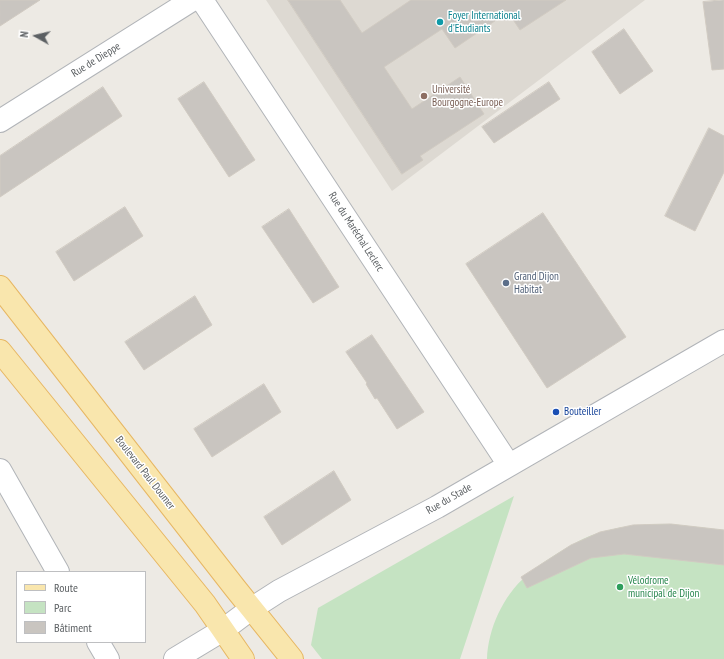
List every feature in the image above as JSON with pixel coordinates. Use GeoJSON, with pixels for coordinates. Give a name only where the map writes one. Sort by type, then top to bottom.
{"type":"FeatureCollection","features":[{"type":"Feature","properties":{"kind":"main road","name":"Boulevard Paul Doumer"},"geometry":{"type":"LineString","coordinates":[[0,287],[251,609],[292,659]]}},
{"type":"Feature","properties":{"kind":"main road"},"geometry":{"type":"LineString","coordinates":[[0,351],[205,604],[243,659]]}},
{"type":"Feature","properties":{"kind":"street","name":"Rue de Dieppe"},"geometry":{"type":"LineString","coordinates":[[0,121],[192,0]]}},
{"type":"Feature","properties":{"kind":"street","name":"Rue du Maréchal Leclerc"},"geometry":{"type":"LineString","coordinates":[[202,0],[509,465]]}},
{"type":"Feature","properties":{"kind":"street","name":"Rue du Stade"},"geometry":{"type":"LineString","coordinates":[[176,659],[223,630],[251,609],[279,591],[437,507],[724,341]]}},
{"type":"Feature","properties":{"kind":"street"},"geometry":{"type":"LineString","coordinates":[[0,470],[57,571]]}},
{"type":"Feature","properties":{"kind":"street"},"geometry":{"type":"LineString","coordinates":[[99,643],[108,659]]}},
{"type":"Feature","properties":{"kind":"shaded area","name":"Université Bourgogne-Europe"},"geometry":{"type":"Polygon","coordinates":[[[266,0],[645,0],[392,191],[266,0]]]}},
{"type":"Feature","properties":{"kind":"green space"},"geometry":{"type":"Polygon","coordinates":[[[514,496],[460,659],[322,659],[311,645],[318,608],[514,496]]]}},
{"type":"Feature","properties":{"kind":"green space","name":"Vélodrome municipal de Dijon"},"geometry":{"type":"Polygon","coordinates":[[[671,524],[724,530],[724,659],[487,659],[490,636],[498,614],[504,603],[518,584],[538,567],[573,544],[596,534],[627,526],[671,524]]]}},
{"type":"Feature","properties":{"kind":"building"},"geometry":{"type":"Polygon","coordinates":[[[0,0],[40,0],[0,26],[0,0]]]}},
{"type":"Feature","properties":{"kind":"building"},"geometry":{"type":"Polygon","coordinates":[[[288,0],[340,0],[362,33],[411,0],[566,0],[520,30],[508,12],[455,48],[442,29],[384,67],[412,109],[460,77],[484,114],[420,156],[423,160],[402,174],[288,0]]]}},
{"type":"Feature","properties":{"kind":"building"},"geometry":{"type":"Polygon","coordinates":[[[724,0],[724,69],[712,70],[703,2],[724,0]]]}},
{"type":"Feature","properties":{"kind":"building"},"geometry":{"type":"Polygon","coordinates":[[[624,29],[653,71],[620,94],[592,52],[624,29]]]}},
{"type":"Feature","properties":{"kind":"building"},"geometry":{"type":"Polygon","coordinates":[[[204,82],[255,160],[229,177],[178,99],[204,82]]]}},
{"type":"Feature","properties":{"kind":"building"},"geometry":{"type":"Polygon","coordinates":[[[549,82],[560,99],[494,143],[482,127],[549,82]]]}},
{"type":"Feature","properties":{"kind":"building"},"geometry":{"type":"Polygon","coordinates":[[[103,87],[122,116],[0,197],[0,156],[103,87]]]}},
{"type":"Feature","properties":{"kind":"building"},"geometry":{"type":"Polygon","coordinates":[[[709,128],[724,136],[724,172],[695,231],[665,216],[709,128]]]}},
{"type":"Feature","properties":{"kind":"building"},"geometry":{"type":"Polygon","coordinates":[[[125,207],[143,236],[74,281],[56,252],[125,207]]]}},
{"type":"Feature","properties":{"kind":"building"},"geometry":{"type":"Polygon","coordinates":[[[289,209],[339,287],[313,303],[262,227],[289,209]]]}},
{"type":"Feature","properties":{"kind":"building"},"geometry":{"type":"Polygon","coordinates":[[[543,213],[626,337],[547,388],[466,264],[543,213]]]}},
{"type":"Feature","properties":{"kind":"building"},"geometry":{"type":"Polygon","coordinates":[[[195,296],[212,325],[144,370],[125,342],[195,296]]]}},
{"type":"Feature","properties":{"kind":"building"},"geometry":{"type":"Polygon","coordinates":[[[372,335],[424,412],[397,429],[377,398],[375,399],[366,384],[367,383],[346,352],[372,335]]]}},
{"type":"Feature","properties":{"kind":"building"},"geometry":{"type":"Polygon","coordinates":[[[264,384],[281,412],[212,457],[194,429],[264,384]]]}},
{"type":"Feature","properties":{"kind":"building"},"geometry":{"type":"Polygon","coordinates":[[[334,471],[351,500],[282,545],[264,517],[334,471]]]}},
{"type":"Feature","properties":{"kind":"building"},"geometry":{"type":"Polygon","coordinates":[[[671,524],[724,530],[724,565],[624,554],[591,558],[527,588],[521,577],[571,545],[600,532],[633,525],[671,524]]]}},
{"type":"Feature","properties":{"kind":"place","name":"Foyer International d'Etudiants"},"geometry":{"type":"Point","coordinates":[440,22]}},
{"type":"Feature","properties":{"kind":"place","name":"Université Bourgogne-Europe"},"geometry":{"type":"Point","coordinates":[424,96]}},
{"type":"Feature","properties":{"kind":"place","name":"Grand Dijon Habitat"},"geometry":{"type":"Point","coordinates":[506,283]}},
{"type":"Feature","properties":{"kind":"place","name":"Bouteiller"},"geometry":{"type":"Point","coordinates":[556,412]}},
{"type":"Feature","properties":{"kind":"place","name":"Vélodrome municipal de Dijon"},"geometry":{"type":"Point","coordinates":[620,587]}}]}
